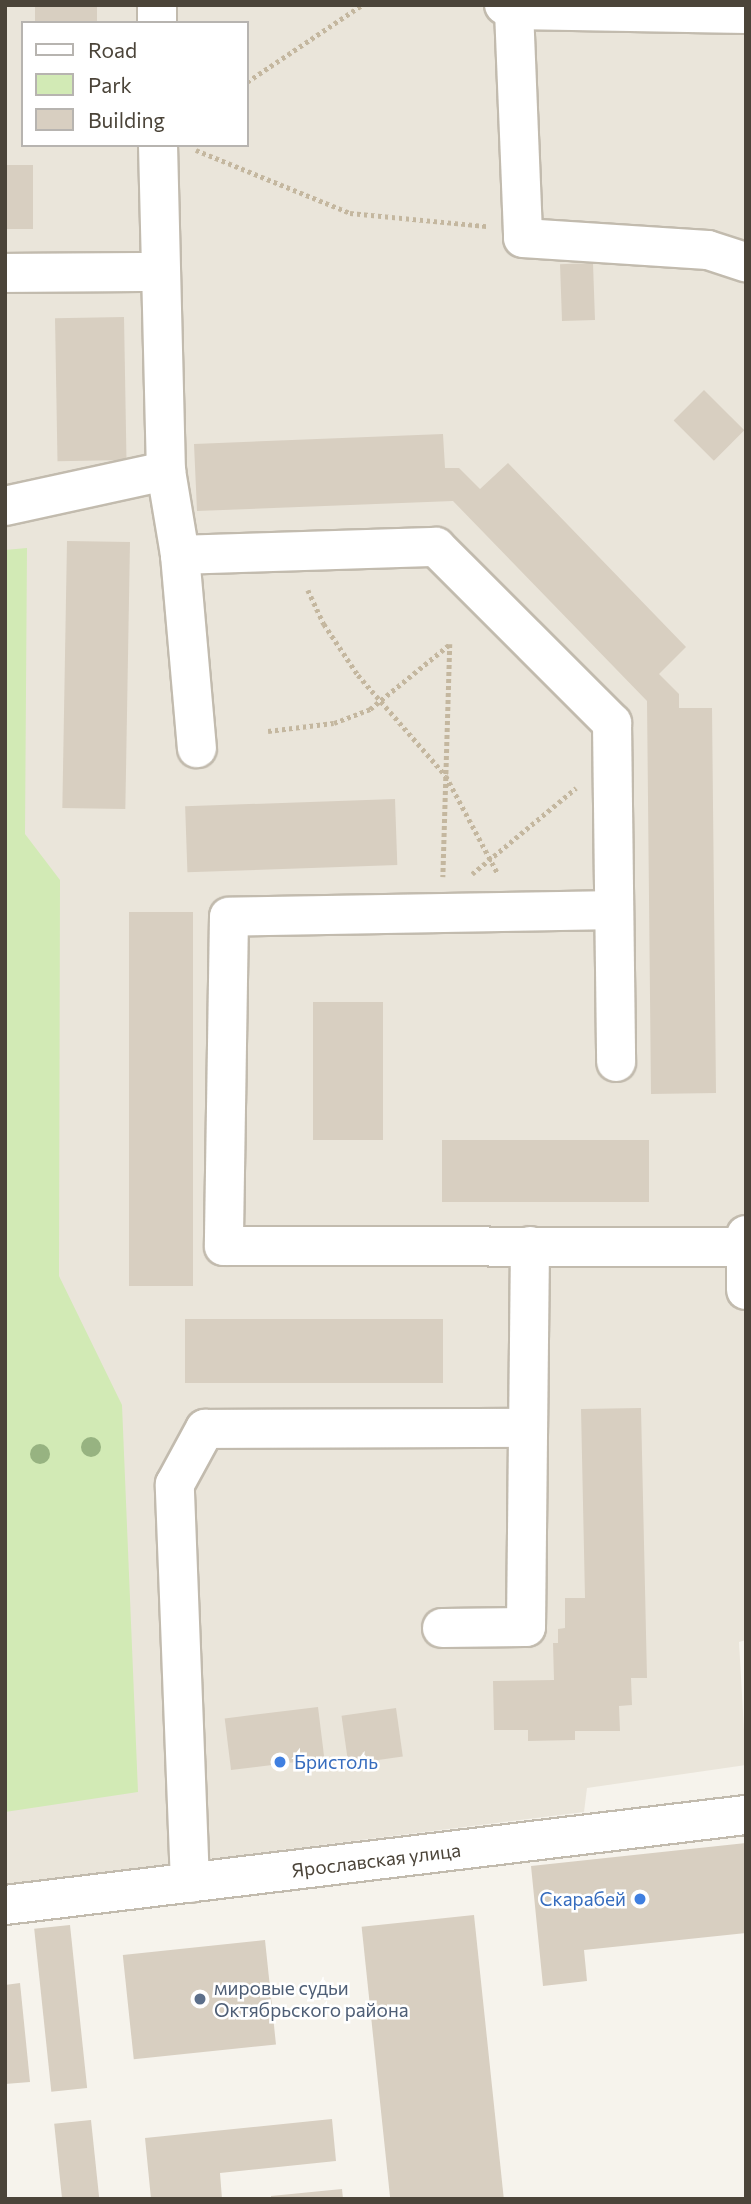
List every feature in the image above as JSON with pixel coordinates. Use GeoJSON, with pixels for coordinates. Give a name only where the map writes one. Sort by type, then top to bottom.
{"type":"FeatureCollection","features":[{"type":"Feature","properties":{"kind":"street"},"geometry":{"type":"LineString","coordinates":[[746,14],[509,7],[523,238],[708,250],[746,262]]}},
{"type":"Feature","properties":{"kind":"street"},"geometry":{"type":"LineString","coordinates":[[174,147],[158,272],[166,471],[180,555],[197,748]]}},
{"type":"Feature","properties":{"kind":"street"},"geometry":{"type":"LineString","coordinates":[[5,273],[158,272]]}},
{"type":"Feature","properties":{"kind":"street"},"geometry":{"type":"LineString","coordinates":[[5,506],[166,471]]}},
{"type":"Feature","properties":{"kind":"street"},"geometry":{"type":"LineString","coordinates":[[180,555],[436,547],[612,723],[616,1062]]}},
{"type":"Feature","properties":{"kind":"street"},"geometry":{"type":"LineString","coordinates":[[614,911],[229,917],[224,1246],[530,1247],[745,1241],[746,1290]]}},
{"type":"Feature","properties":{"kind":"street"},"geometry":{"type":"LineString","coordinates":[[442,1628],[526,1627],[530,1247]]}},
{"type":"Feature","properties":{"kind":"street"},"geometry":{"type":"LineString","coordinates":[[190,1883],[175,1484],[205,1429],[528,1428]]}},
{"type":"Feature","properties":{"kind":"street","name":"Ярославская улица"},"geometry":{"type":"LineString","coordinates":[[5,1905],[746,1815]]}},
{"type":"Feature","properties":{"kind":"path"},"geometry":{"type":"LineString","coordinates":[[248,81],[362,5]]}},
{"type":"Feature","properties":{"kind":"path"},"geometry":{"type":"LineString","coordinates":[[177,147],[350,213],[493,226],[523,238]]}},
{"type":"Feature","properties":{"kind":"path"},"geometry":{"type":"LineString","coordinates":[[290,551],[324,625],[358,675],[382,698],[446,776],[467,822],[490,859],[517,912]]}},
{"type":"Feature","properties":{"kind":"path"},"geometry":{"type":"LineString","coordinates":[[268,732],[334,723],[370,709],[450,644],[442,885]]}},
{"type":"Feature","properties":{"kind":"path"},"geometry":{"type":"LineString","coordinates":[[461,883],[585,781]]}},
{"type":"Feature","properties":{"kind":"shaded area"},"geometry":{"type":"Polygon","coordinates":[[[5,5],[746,5],[746,1640],[739,1642],[746,1765],[587,1788],[584,1812],[5,1885],[5,5]]]}},
{"type":"Feature","properties":{"kind":"green space"},"geometry":{"type":"Polygon","coordinates":[[[27,548],[25,834],[60,880],[59,1276],[122,1405],[138,1792],[5,1812],[5,550],[27,548]]]}},
{"type":"Feature","properties":{"kind":"building"},"geometry":{"type":"Polygon","coordinates":[[[35,5],[97,5],[97,21],[35,21],[35,5]]]}},
{"type":"Feature","properties":{"kind":"building"},"geometry":{"type":"Polygon","coordinates":[[[5,165],[33,165],[33,229],[5,229],[5,165]]]}},
{"type":"Feature","properties":{"kind":"building"},"geometry":{"type":"Polygon","coordinates":[[[593,263],[595,320],[562,321],[560,264],[593,263]]]}},
{"type":"Feature","properties":{"kind":"building"},"geometry":{"type":"Polygon","coordinates":[[[124,317],[126,460],[58,461],[55,318],[124,317]]]}},
{"type":"Feature","properties":{"kind":"building"},"geometry":{"type":"Polygon","coordinates":[[[704,390],[744,430],[714,461],[674,420],[704,390]]]}},
{"type":"Feature","properties":{"kind":"building"},"geometry":{"type":"Polygon","coordinates":[[[443,434],[445,468],[459,468],[480,489],[508,463],[686,647],[659,674],[679,694],[679,708],[712,708],[716,1093],[651,1094],[647,701],[453,501],[197,511],[194,444],[443,434]]]}},
{"type":"Feature","properties":{"kind":"building"},"geometry":{"type":"Polygon","coordinates":[[[67,541],[130,542],[125,809],[62,808],[67,541]]]}},
{"type":"Feature","properties":{"kind":"building"},"geometry":{"type":"Polygon","coordinates":[[[395,799],[397,865],[187,872],[185,806],[395,799]]]}},
{"type":"Feature","properties":{"kind":"building"},"geometry":{"type":"Polygon","coordinates":[[[129,912],[193,912],[193,1286],[129,1286],[129,912]]]}},
{"type":"Feature","properties":{"kind":"building"},"geometry":{"type":"Polygon","coordinates":[[[313,1002],[383,1002],[383,1140],[313,1140],[313,1002]]]}},
{"type":"Feature","properties":{"kind":"building"},"geometry":{"type":"Polygon","coordinates":[[[442,1140],[649,1140],[649,1202],[442,1202],[442,1140]]]}},
{"type":"Feature","properties":{"kind":"building"},"geometry":{"type":"Polygon","coordinates":[[[185,1319],[443,1319],[443,1383],[185,1383],[185,1319]]]}},
{"type":"Feature","properties":{"kind":"building"},"geometry":{"type":"Polygon","coordinates":[[[641,1408],[647,1678],[631,1678],[632,1705],[619,1706],[620,1731],[575,1731],[575,1740],[528,1741],[528,1730],[494,1730],[493,1681],[554,1680],[553,1643],[558,1643],[558,1629],[565,1628],[565,1598],[585,1598],[581,1409],[641,1408]]]}},
{"type":"Feature","properties":{"kind":"building"},"geometry":{"type":"Polygon","coordinates":[[[318,1707],[324,1759],[231,1770],[225,1718],[318,1707]]]}},
{"type":"Feature","properties":{"kind":"building"},"geometry":{"type":"Polygon","coordinates":[[[396,1708],[403,1757],[348,1764],[342,1716],[396,1708]]]}},
{"type":"Feature","properties":{"kind":"building","name":"Скарабей"},"geometry":{"type":"Polygon","coordinates":[[[746,1843],[746,1933],[584,1950],[587,1981],[543,1986],[531,1866],[746,1843]]]}},
{"type":"Feature","properties":{"kind":"building"},"geometry":{"type":"Polygon","coordinates":[[[474,1915],[504,2198],[390,2199],[362,1927],[474,1915]]]}},
{"type":"Feature","properties":{"kind":"building"},"geometry":{"type":"Polygon","coordinates":[[[70,1925],[87,2088],[51,2092],[34,1929],[70,1925]]]}},
{"type":"Feature","properties":{"kind":"building","name":"мировые судьи Октябрьского района"},"geometry":{"type":"Polygon","coordinates":[[[265,1940],[276,2044],[134,2059],[123,1955],[265,1940]]]}},
{"type":"Feature","properties":{"kind":"building"},"geometry":{"type":"Polygon","coordinates":[[[20,1983],[30,2082],[5,2084],[5,1985],[20,1983]]]}},
{"type":"Feature","properties":{"kind":"building"},"geometry":{"type":"Polygon","coordinates":[[[332,2119],[336,2161],[220,2173],[222,2199],[151,2199],[145,2138],[332,2119]]]}},
{"type":"Feature","properties":{"kind":"building"},"geometry":{"type":"Polygon","coordinates":[[[91,2120],[99,2199],[62,2199],[54,2124],[91,2120]]]}},
{"type":"Feature","properties":{"kind":"building"},"geometry":{"type":"Polygon","coordinates":[[[342,2189],[343,2199],[271,2199],[271,2196],[342,2189]]]}},
{"type":"Feature","properties":{"kind":"place","name":"Бристоль"},"geometry":{"type":"Point","coordinates":[280,1762]}},
{"type":"Feature","properties":{"kind":"place","name":"Скарабей"},"geometry":{"type":"Point","coordinates":[640,1899]}},
{"type":"Feature","properties":{"kind":"place","name":"мировые судьи Октябрьского района"},"geometry":{"type":"Point","coordinates":[200,1999]}}]}
